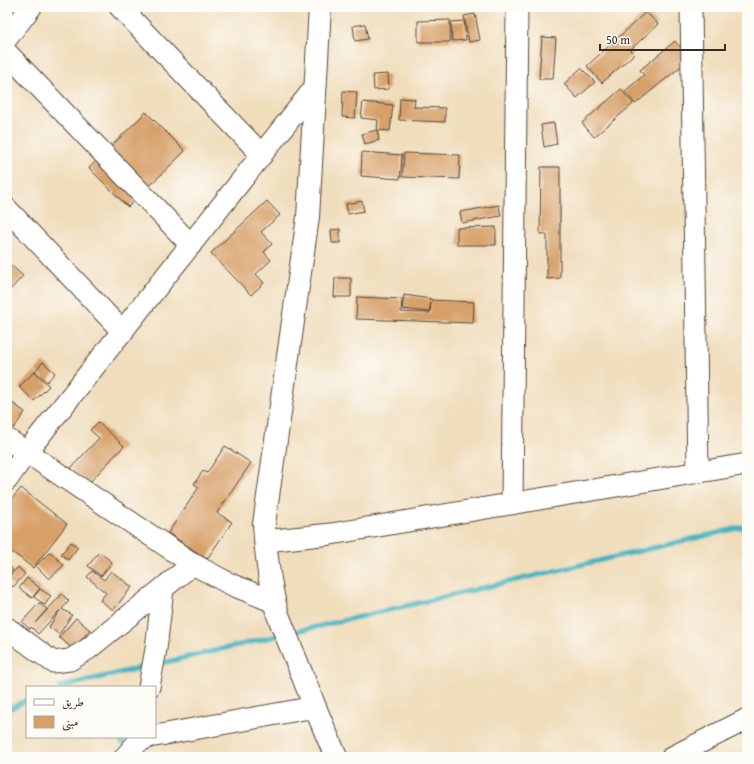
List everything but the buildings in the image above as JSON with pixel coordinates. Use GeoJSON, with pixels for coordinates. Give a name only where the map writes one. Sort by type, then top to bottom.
{"type":"FeatureCollection","features":[{"type":"Feature","properties":{"kind":"main road"},"geometry":{"type":"LineString","coordinates":[[320,7],[308,217],[264,524],[266,551],[276,609],[314,707],[336,757]]}},
{"type":"Feature","properties":{"kind":"street"},"geometry":{"type":"LineString","coordinates":[[7,38],[30,7]]}},
{"type":"Feature","properties":{"kind":"street"},"geometry":{"type":"LineString","coordinates":[[120,7],[262,155]]}},
{"type":"Feature","properties":{"kind":"street"},"geometry":{"type":"LineString","coordinates":[[512,504],[517,7]]}},
{"type":"Feature","properties":{"kind":"street"},"geometry":{"type":"LineString","coordinates":[[691,7],[698,472]]}},
{"type":"Feature","properties":{"kind":"street"},"geometry":{"type":"LineString","coordinates":[[7,53],[191,245]]}},
{"type":"Feature","properties":{"kind":"street"},"geometry":{"type":"LineString","coordinates":[[7,480],[26,453],[316,86]]}},
{"type":"Feature","properties":{"kind":"street"},"geometry":{"type":"LineString","coordinates":[[7,209],[123,332]]}},
{"type":"Feature","properties":{"kind":"street"},"geometry":{"type":"LineString","coordinates":[[7,439],[193,564],[276,609]]}},
{"type":"Feature","properties":{"kind":"street"},"geometry":{"type":"LineString","coordinates":[[265,541],[331,534],[747,464]]}},
{"type":"Feature","properties":{"kind":"street"},"geometry":{"type":"LineString","coordinates":[[7,628],[53,662],[70,660],[88,649],[193,564]]}},
{"type":"Feature","properties":{"kind":"street"},"geometry":{"type":"LineString","coordinates":[[149,686],[156,649],[163,589]]}},
{"type":"Feature","properties":{"kind":"street"},"geometry":{"type":"LineString","coordinates":[[142,743],[314,707]]}},
{"type":"Feature","properties":{"kind":"street"},"geometry":{"type":"LineString","coordinates":[[672,757],[747,719]]}},
{"type":"Feature","properties":{"kind":"waterway"},"geometry":{"type":"LineString","coordinates":[[290,633],[747,526]]}},
{"type":"Feature","properties":{"kind":"waterway"},"geometry":{"type":"LineString","coordinates":[[158,664],[281,635]]}},
{"type":"Feature","properties":{"kind":"waterway"},"geometry":{"type":"LineString","coordinates":[[64,686],[148,666]]}},
{"type":"Feature","properties":{"kind":"waterway"},"geometry":{"type":"LineString","coordinates":[[7,710],[26,700]]}},
{"type":"Feature","properties":{"kind":"waterway"},"geometry":{"type":"LineString","coordinates":[[118,738],[127,747]]}}]}
